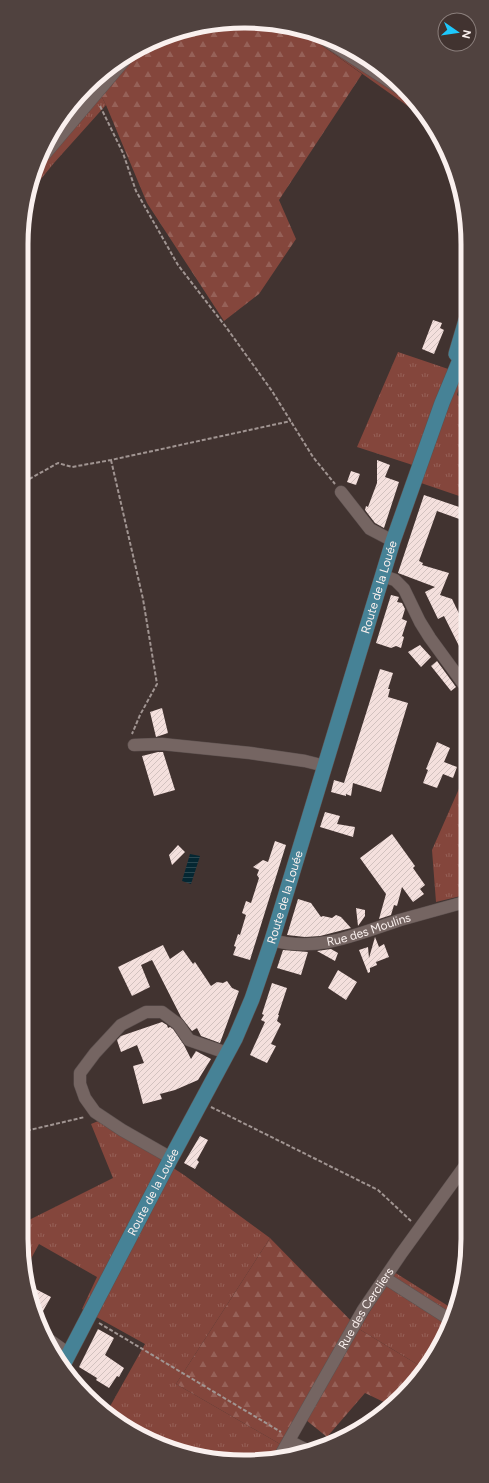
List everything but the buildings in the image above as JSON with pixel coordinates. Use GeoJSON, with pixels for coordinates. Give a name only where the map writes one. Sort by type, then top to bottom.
{"type":"FeatureCollection","features":[{"type":"Feature","properties":{"kind":"main road","name":"Route de la Louée"},"geometry":{"type":"LineString","coordinates":[[442,403],[461,337]]}},
{"type":"Feature","properties":{"kind":"main road","name":"Route de la Louée"},"geometry":{"type":"LineString","coordinates":[[66,1359],[235,1039],[252,999],[272,940],[393,541],[442,403],[461,357]]}},
{"type":"Feature","properties":{"kind":"street"},"geometry":{"type":"LineString","coordinates":[[345,53],[375,72]]}},
{"type":"Feature","properties":{"kind":"street"},"geometry":{"type":"LineString","coordinates":[[51,147],[115,71]]}},
{"type":"Feature","properties":{"kind":"street"},"geometry":{"type":"LineString","coordinates":[[341,492],[370,529],[393,541]]}},
{"type":"Feature","properties":{"kind":"street"},"geometry":{"type":"LineString","coordinates":[[382,576],[395,580],[404,588],[420,622],[461,681]]}},
{"type":"Feature","properties":{"kind":"street"},"geometry":{"type":"LineString","coordinates":[[134,745],[162,744],[250,753],[304,761],[325,766]]}},
{"type":"Feature","properties":{"kind":"street","name":"Rue des Moulins"},"geometry":{"type":"LineString","coordinates":[[272,940],[295,945],[339,941],[402,920],[461,903]]}},
{"type":"Feature","properties":{"kind":"street"},"geometry":{"type":"LineString","coordinates":[[171,1158],[122,1130],[95,1112],[85,1098],[80,1084],[80,1073],[121,1025],[146,1012],[162,1012],[178,1024],[189,1040],[227,1053]]}},
{"type":"Feature","properties":{"kind":"street","name":"Rue des Cercliers"},"geometry":{"type":"LineString","coordinates":[[283,1452],[363,1310],[461,1171]]}},
{"type":"Feature","properties":{"kind":"street"},"geometry":{"type":"LineString","coordinates":[[385,1278],[446,1317]]}},
{"type":"Feature","properties":{"kind":"street"},"geometry":{"type":"LineString","coordinates":[[290,1439],[303,1447]]}},
{"type":"Feature","properties":{"kind":"path"},"geometry":{"type":"LineString","coordinates":[[95,95],[123,154],[136,191],[178,265],[226,327],[272,391],[313,457],[341,492]]}},
{"type":"Feature","properties":{"kind":"path"},"geometry":{"type":"LineString","coordinates":[[28,480],[58,463],[72,467],[111,460],[291,421]]}},
{"type":"Feature","properties":{"kind":"path"},"geometry":{"type":"LineString","coordinates":[[111,460],[143,599],[157,684],[140,715],[132,736],[134,745]]}},
{"type":"Feature","properties":{"kind":"path"},"geometry":{"type":"LineString","coordinates":[[201,1102],[378,1190],[419,1229]]}},
{"type":"Feature","properties":{"kind":"path"},"geometry":{"type":"LineString","coordinates":[[28,1130],[82,1118],[95,1112]]}},
{"type":"Feature","properties":{"kind":"path"},"geometry":{"type":"LineString","coordinates":[[88,1316],[290,1439]]}},
{"type":"Feature","properties":{"kind":"green space"},"geometry":{"type":"Polygon","coordinates":[[[230,28],[259,28],[287,32],[312,38],[362,74],[279,200],[296,239],[259,294],[224,321],[147,203],[106,105],[96,87],[124,64],[149,50],[175,39],[202,32],[230,28]]]}},
{"type":"Feature","properties":{"kind":"green space"},"geometry":{"type":"Polygon","coordinates":[[[312,39],[340,50],[365,64],[398,91],[414,110],[312,39]]]}},
{"type":"Feature","properties":{"kind":"green space"},"geometry":{"type":"Polygon","coordinates":[[[96,87],[106,105],[36,185],[44,162],[64,124],[96,87]]]}},
{"type":"Feature","properties":{"kind":"green space"},"geometry":{"type":"Polygon","coordinates":[[[398,352],[461,373],[461,381],[457,395],[461,398],[461,497],[421,483],[425,469],[357,447],[398,352]]]}},
{"type":"Feature","properties":{"kind":"green space"},"geometry":{"type":"Polygon","coordinates":[[[461,784],[461,896],[436,902],[432,850],[461,784]]]}},
{"type":"Feature","properties":{"kind":"green space"},"geometry":{"type":"Polygon","coordinates":[[[108,1117],[167,1149],[161,1160],[270,1238],[176,1384],[280,1444],[275,1453],[259,1455],[230,1455],[188,1448],[149,1433],[124,1419],[110,1407],[145,1344],[82,1309],[97,1277],[39,1244],[29,1262],[28,1253],[28,1220],[113,1178],[91,1124],[108,1117]]]}},
{"type":"Feature","properties":{"kind":"green space"},"geometry":{"type":"Polygon","coordinates":[[[270,1238],[359,1329],[420,1366],[398,1392],[385,1403],[365,1393],[327,1437],[306,1420],[280,1444],[176,1384],[270,1238]]]}},
{"type":"Feature","properties":{"kind":"green space"},"geometry":{"type":"Polygon","coordinates":[[[394,1272],[450,1307],[439,1334],[420,1366],[359,1329],[394,1272]]]}},
{"type":"Feature","properties":{"kind":"water"},"geometry":{"type":"Polygon","coordinates":[[[190,854],[200,856],[191,884],[182,881],[190,854]]]}}]}
